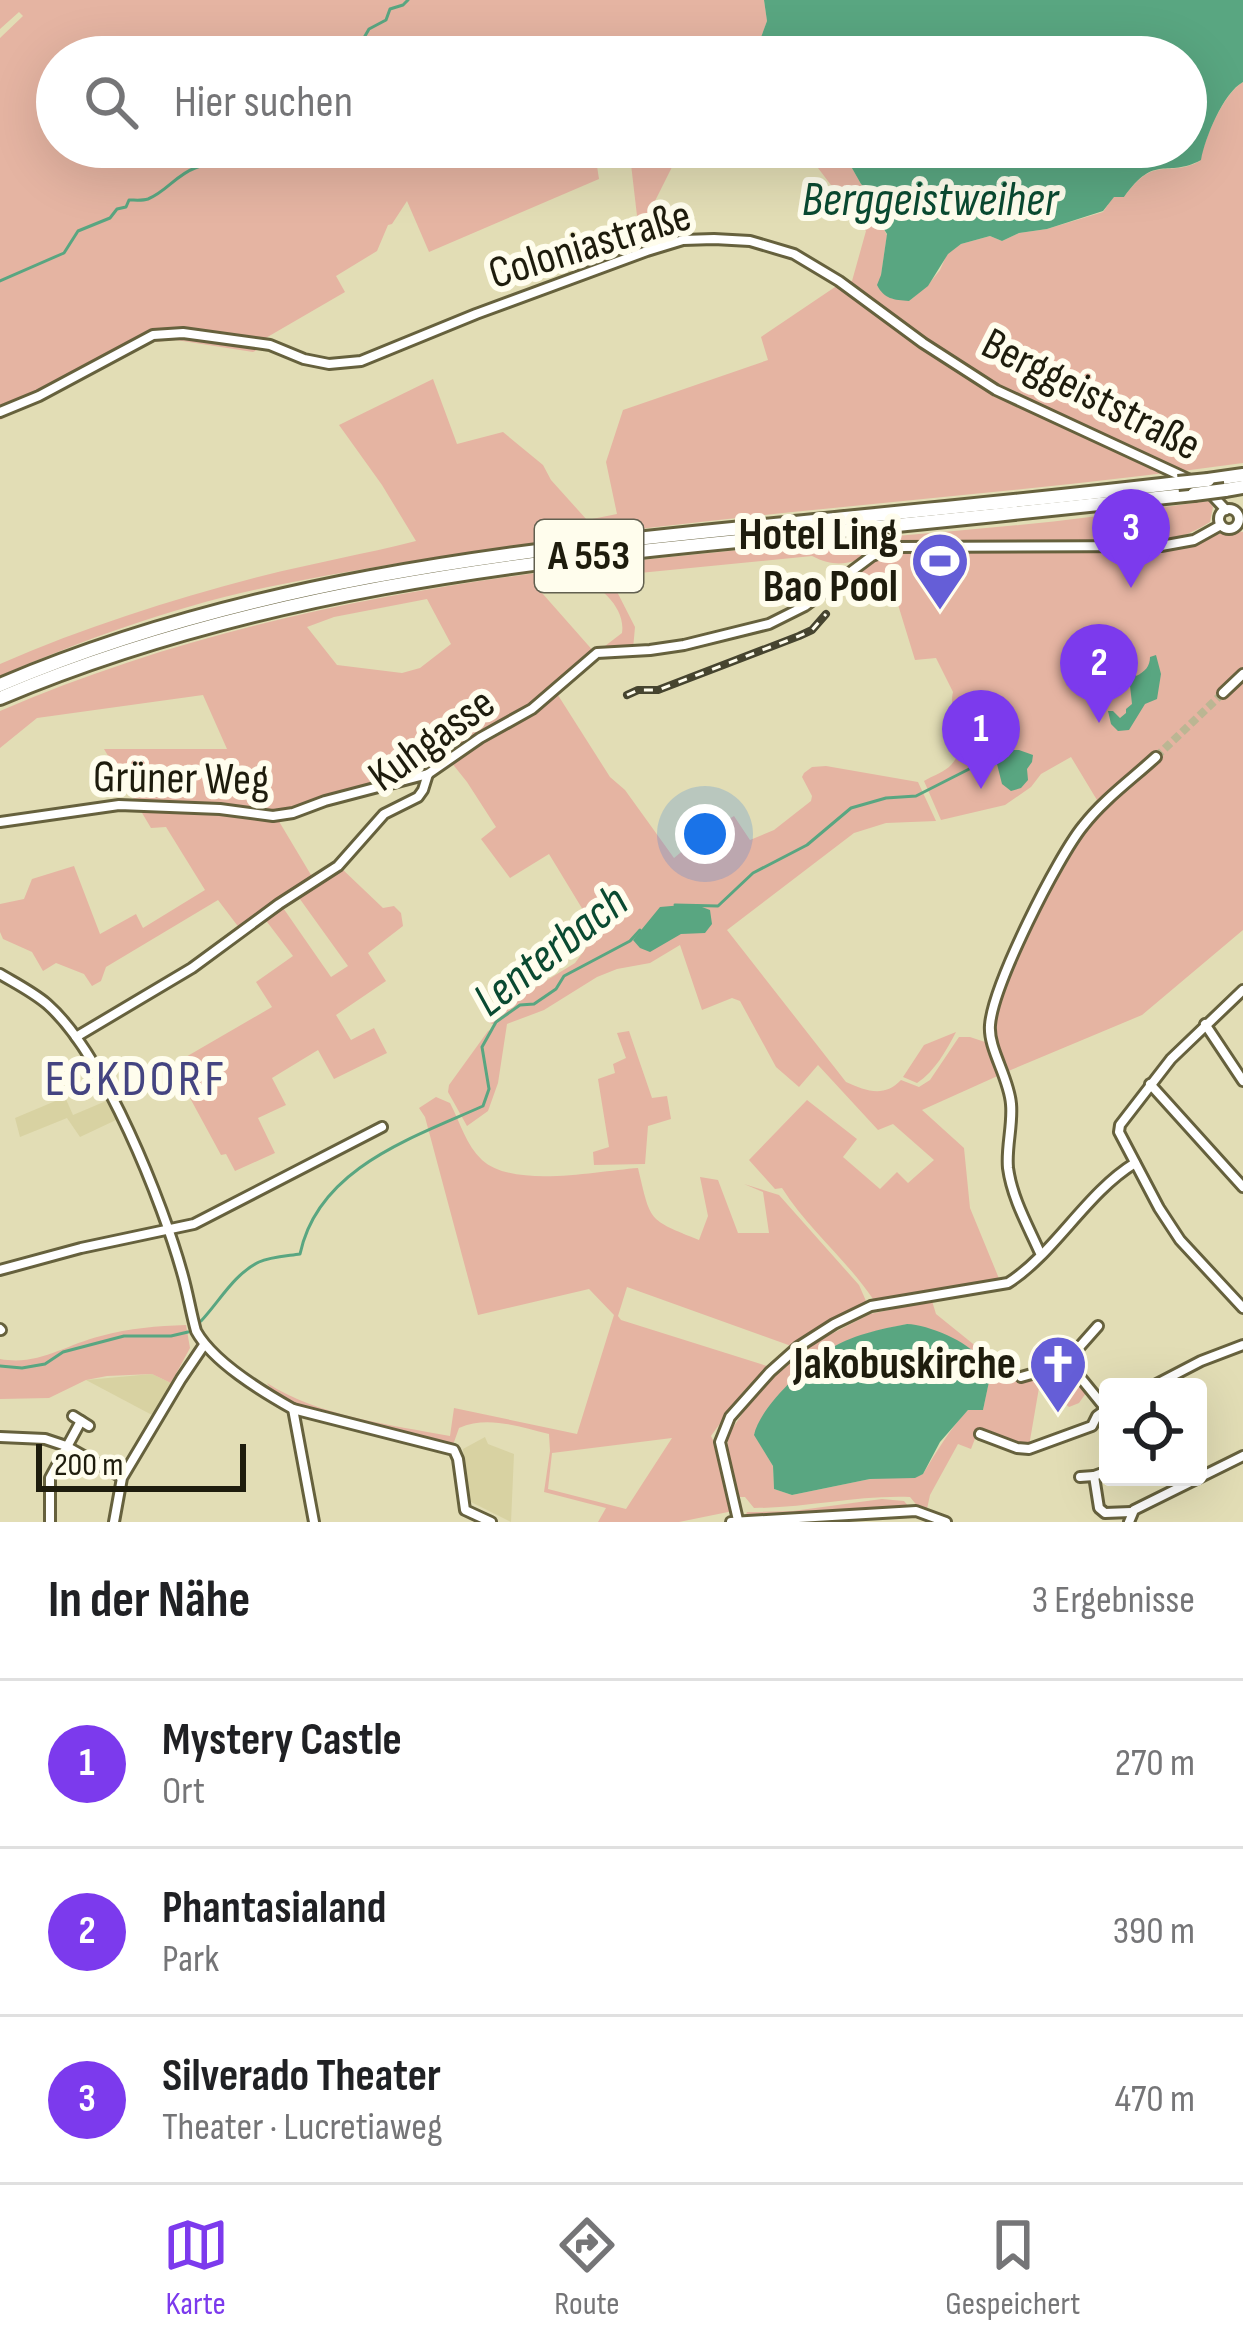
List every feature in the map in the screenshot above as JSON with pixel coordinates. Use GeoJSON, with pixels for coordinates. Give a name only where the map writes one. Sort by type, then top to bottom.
{"type":"FeatureCollection","features":[{"type":"Feature","properties":{"kind":"highway","name":"A 553"},"geometry":{"type":"LineString","coordinates":[[0,685],[159,627],[257,600],[385,574],[607,542],[1243,475]]}},
{"type":"Feature","properties":{"kind":"highway","name":"A 553"},"geometry":{"type":"LineString","coordinates":[[0,698],[162,638],[387,586],[608,554],[1243,488]]}},
{"type":"Feature","properties":{"kind":"street","name":"Coloniastraße"},"geometry":{"type":"LineString","coordinates":[[0,412],[154,334],[183,333],[270,345],[329,364],[361,361],[476,314],[682,241],[750,241],[794,254],[923,343]]}},
{"type":"Feature","properties":{"kind":"street","name":"Berggeiststraße"},"geometry":{"type":"LineString","coordinates":[[923,343],[996,390],[1178,473],[1220,500],[1226,510]]}},
{"type":"Feature","properties":{"kind":"street","name":"Berggeiststraße"},"geometry":{"type":"LineString","coordinates":[[1233,511],[1240,523],[1227,529],[1221,525],[1220,514],[1233,511]]}},
{"type":"Feature","properties":{"kind":"street","name":"Kuhgasse"},"geometry":{"type":"LineString","coordinates":[[76,1037],[192,968],[338,866],[385,814],[418,797],[428,775],[532,709],[598,653],[684,645],[769,624],[792,614],[880,551],[906,545],[1161,546],[1194,540],[1221,525]]}},
{"type":"Feature","properties":{"kind":"street"},"geometry":{"type":"LineString","coordinates":[[1223,693],[1243,674]]}},
{"type":"Feature","properties":{"kind":"street"},"geometry":{"type":"LineString","coordinates":[[1040,1253],[1008,1169],[1011,1105],[990,1033],[992,1016],[1017,948],[1075,836],[1156,757]]}},
{"type":"Feature","properties":{"kind":"street","name":"Grüner Weg"},"geometry":{"type":"LineString","coordinates":[[0,822],[119,805],[273,816],[428,775]]}},
{"type":"Feature","properties":{"kind":"street"},"geometry":{"type":"LineString","coordinates":[[0,974],[46,1004],[76,1037],[127,1130],[169,1229],[196,1331],[204,1345],[293,1409],[454,1450],[465,1510],[491,1522]]}},
{"type":"Feature","properties":{"kind":"street"},"geometry":{"type":"LineString","coordinates":[[1243,990],[1150,1084],[1119,1132],[1180,1240],[1243,1308]]}},
{"type":"Feature","properties":{"kind":"street"},"geometry":{"type":"LineString","coordinates":[[1205,1024],[1243,1081]]}},
{"type":"Feature","properties":{"kind":"street"},"geometry":{"type":"LineString","coordinates":[[1150,1084],[1243,1186]]}},
{"type":"Feature","properties":{"kind":"street"},"geometry":{"type":"LineString","coordinates":[[0,1270],[194,1223],[382,1127]]}},
{"type":"Feature","properties":{"kind":"street"},"geometry":{"type":"LineString","coordinates":[[939,1521],[916,1511],[734,1521],[720,1442],[730,1417],[798,1347],[854,1312],[883,1302],[1001,1286],[1015,1279],[1109,1181],[1135,1163]]}},
{"type":"Feature","properties":{"kind":"street"},"geometry":{"type":"LineString","coordinates":[[1021,1377],[1060,1366],[1099,1326]]}},
{"type":"Feature","properties":{"kind":"street"},"geometry":{"type":"LineString","coordinates":[[114,1522],[122,1478],[204,1345]]}},
{"type":"Feature","properties":{"kind":"street"},"geometry":{"type":"LineString","coordinates":[[1168,1378],[1243,1345]]}},
{"type":"Feature","properties":{"kind":"street"},"geometry":{"type":"LineString","coordinates":[[1067,1361],[1099,1399]]}},
{"type":"Feature","properties":{"kind":"street"},"geometry":{"type":"LineString","coordinates":[[293,1409],[314,1522]]}},
{"type":"Feature","properties":{"kind":"street"},"geometry":{"type":"LineString","coordinates":[[980,1434],[1029,1449],[1092,1426],[1099,1415]]}},
{"type":"Feature","properties":{"kind":"street"},"geometry":{"type":"LineString","coordinates":[[50,1522],[50,1478],[81,1421]]}},
{"type":"Feature","properties":{"kind":"street"},"geometry":{"type":"LineString","coordinates":[[0,1437],[45,1439],[66,1446],[122,1478]]}},
{"type":"Feature","properties":{"kind":"street"},"geometry":{"type":"LineString","coordinates":[[1094,1476],[1100,1511],[1130,1517],[1243,1456]]}},
{"type":"Feature","properties":{"kind":"street"},"geometry":{"type":"LineString","coordinates":[[1080,1478],[1099,1475]]}},
{"type":"Feature","properties":{"kind":"shaded area"},"geometry":{"type":"Polygon","coordinates":[[[0,0],[764,0],[767,21],[762,36],[36,36],[36,168],[597,168],[599,179],[429,252],[407,201],[388,225],[377,251],[336,276],[345,292],[257,343],[180,329],[155,331],[0,407],[0,38],[23,16],[19,12],[0,29],[0,0]]]}},
{"type":"Feature","properties":{"kind":"shaded area"},"geometry":{"type":"Polygon","coordinates":[[[1243,82],[1243,463],[609,533],[362,569],[166,614],[0,676],[0,664],[130,615],[262,576],[416,541],[339,425],[433,379],[457,444],[503,432],[543,465],[587,520],[617,514],[606,462],[623,410],[768,360],[761,337],[838,285],[852,281],[866,231],[818,168],[852,168],[872,195],[874,212],[887,235],[881,275],[909,301],[928,285],[947,254],[961,244],[990,236],[1002,241],[1103,212],[1114,196],[1124,197],[1153,171],[1207,168],[1211,129],[1243,82]]]}},
{"type":"Feature","properties":{"kind":"shaded area"},"geometry":{"type":"Polygon","coordinates":[[[631,168],[672,168],[639,233],[631,168]]]}},
{"type":"Feature","properties":{"kind":"shaded area"},"geometry":{"type":"Polygon","coordinates":[[[184,337],[261,348],[253,352],[176,340],[154,342],[0,420],[0,415],[154,338],[184,337]]]}},
{"type":"Feature","properties":{"kind":"shaded area"},"geometry":{"type":"Polygon","coordinates":[[[1209,501],[1213,507],[1210,522],[1181,536],[1149,543],[902,542],[848,562],[812,556],[609,576],[635,627],[633,649],[606,649],[622,633],[622,623],[615,606],[594,585],[578,574],[538,580],[535,585],[595,653],[531,706],[426,772],[277,818],[314,880],[279,902],[331,977],[348,966],[297,895],[340,867],[383,908],[394,906],[403,926],[368,953],[386,981],[336,1015],[351,1040],[374,1028],[387,1053],[334,1079],[318,1050],[272,1078],[286,1105],[258,1118],[275,1153],[235,1171],[226,1154],[221,1155],[172,1065],[272,1007],[256,982],[293,956],[261,914],[240,929],[218,900],[106,967],[101,981],[92,986],[84,974],[56,963],[43,971],[32,952],[3,939],[0,932],[0,904],[24,899],[32,879],[74,866],[100,934],[136,914],[143,928],[205,890],[166,827],[151,828],[104,749],[227,749],[203,695],[37,718],[0,748],[0,711],[123,664],[374,599],[501,578],[630,561],[1043,523],[1209,501]],[[427,599],[334,617],[307,627],[337,665],[402,673],[420,668],[451,644],[427,599]]]}},
{"type":"Feature","properties":{"kind":"shaded area"},"geometry":{"type":"Polygon","coordinates":[[[1243,532],[1243,930],[1142,1015],[1006,1072],[993,1021],[1043,904],[1089,825],[1157,760],[1100,805],[1071,757],[1041,774],[1005,805],[941,820],[924,781],[956,759],[959,741],[953,692],[936,658],[915,660],[888,572],[865,580],[861,570],[880,557],[904,551],[1137,549],[1184,546],[1243,532]]]}},
{"type":"Feature","properties":{"kind":"shaded area"},"geometry":{"type":"Polygon","coordinates":[[[556,692],[610,777],[625,790],[674,858],[734,816],[750,840],[774,830],[811,801],[802,777],[812,767],[918,782],[936,821],[886,823],[854,833],[727,930],[846,1082],[881,1091],[901,1080],[919,1087],[930,1080],[959,1037],[991,1044],[1002,1074],[922,1110],[964,1148],[970,1208],[1000,1281],[873,1299],[782,1188],[775,1189],[749,1160],[807,1100],[857,1139],[843,1157],[880,1189],[897,1172],[908,1183],[934,1160],[893,1124],[878,1130],[818,1065],[799,1087],[776,1067],[740,1001],[732,998],[702,1010],[680,945],[650,963],[597,977],[544,1010],[507,1024],[498,1083],[488,1111],[467,1126],[448,1092],[449,1085],[494,1029],[488,1022],[500,1009],[575,963],[597,933],[549,854],[510,878],[481,839],[496,827],[451,762],[556,692]]]}},
{"type":"Feature","properties":{"kind":"shaded area"},"geometry":{"type":"Polygon","coordinates":[[[629,1031],[652,1098],[667,1096],[671,1119],[648,1126],[645,1164],[594,1165],[593,1152],[609,1147],[598,1079],[615,1073],[613,1064],[626,1058],[617,1033],[629,1031]]]}},
{"type":"Feature","properties":{"kind":"shaded area"},"geometry":{"type":"Polygon","coordinates":[[[956,1032],[923,1078],[917,1083],[903,1077],[924,1045],[956,1032]]]}},
{"type":"Feature","properties":{"kind":"shaded area"},"geometry":{"type":"Polygon","coordinates":[[[65,1097],[73,1115],[106,1101],[116,1120],[80,1137],[67,1118],[20,1137],[15,1118],[65,1097]]]}},
{"type":"Feature","properties":{"kind":"shaded area"},"geometry":{"type":"Polygon","coordinates":[[[436,1097],[450,1103],[476,1154],[496,1169],[514,1174],[557,1176],[638,1168],[654,1216],[699,1240],[708,1216],[700,1177],[718,1180],[738,1233],[769,1233],[763,1192],[744,1184],[779,1195],[859,1285],[864,1305],[794,1347],[627,1287],[618,1316],[621,1320],[767,1366],[711,1436],[733,1511],[679,1522],[598,1522],[606,1508],[544,1492],[549,1434],[481,1422],[459,1428],[453,1445],[324,1414],[279,1394],[267,1383],[332,1411],[450,1436],[454,1408],[577,1434],[614,1315],[589,1289],[478,1315],[419,1108],[436,1097]],[[672,1438],[552,1453],[548,1489],[626,1509],[672,1438]]]}},
{"type":"Feature","properties":{"kind":"shaded area"},"geometry":{"type":"Polygon","coordinates":[[[932,1301],[936,1314],[1019,1381],[1041,1376],[1029,1446],[978,1431],[971,1449],[958,1444],[927,1509],[919,1508],[910,1497],[754,1508],[745,1497],[738,1497],[727,1453],[728,1435],[775,1376],[816,1342],[870,1314],[932,1301]],[[907,1324],[854,1338],[825,1353],[754,1434],[773,1466],[774,1489],[792,1495],[923,1474],[968,1410],[983,1410],[990,1376],[974,1354],[955,1341],[907,1324]]]}},
{"type":"Feature","properties":{"kind":"shaded area"},"geometry":{"type":"Polygon","coordinates":[[[186,1325],[190,1348],[171,1383],[152,1374],[107,1376],[86,1380],[49,1398],[0,1399],[0,1359],[39,1357],[122,1331],[186,1325]]]}},
{"type":"Feature","properties":{"kind":"shaded area"},"geometry":{"type":"Polygon","coordinates":[[[1069,1369],[1088,1390],[1079,1403],[1069,1407],[1058,1398],[1050,1377],[1069,1369]]]}},
{"type":"Feature","properties":{"kind":"shaded area"},"geometry":{"type":"Polygon","coordinates":[[[152,1374],[171,1383],[152,1415],[86,1380],[152,1374]]]}},
{"type":"Feature","properties":{"kind":"shaded area"},"geometry":{"type":"Polygon","coordinates":[[[485,1437],[488,1444],[514,1454],[511,1522],[467,1500],[463,1449],[485,1437]]]}},
{"type":"Feature","properties":{"kind":"shaded area"},"geometry":{"type":"Polygon","coordinates":[[[904,1501],[910,1508],[745,1517],[747,1512],[904,1501]]]}},
{"type":"Feature","properties":{"kind":"water","name":"Berggeistweiher"},"geometry":{"type":"Polygon","coordinates":[[[764,0],[1243,0],[1243,82],[1222,106],[1207,141],[1207,36],[761,36],[767,21],[764,0]]]}},
{"type":"Feature","properties":{"kind":"water","name":"Berggeistweiher"},"geometry":{"type":"Polygon","coordinates":[[[852,168],[1172,168],[1145,175],[1103,211],[1002,241],[990,236],[961,244],[948,254],[928,286],[909,301],[886,296],[877,285],[887,234],[873,212],[872,195],[852,168]]]}},
{"type":"Feature","properties":{"kind":"water"},"geometry":{"type":"Polygon","coordinates":[[[1156,655],[1161,674],[1157,699],[1145,704],[1129,730],[1118,731],[1108,711],[1120,718],[1126,713],[1132,704],[1129,676],[1142,673],[1156,655]]]}},
{"type":"Feature","properties":{"kind":"water"},"geometry":{"type":"Polygon","coordinates":[[[992,744],[1033,755],[1028,780],[1021,788],[1011,791],[1002,784],[992,744]]]}},
{"type":"Feature","properties":{"kind":"water"},"geometry":{"type":"Polygon","coordinates":[[[694,904],[710,910],[712,924],[705,933],[681,934],[650,952],[633,940],[660,907],[694,904]]]}},
{"type":"Feature","properties":{"kind":"water"},"geometry":{"type":"Polygon","coordinates":[[[907,1324],[947,1335],[980,1358],[990,1377],[983,1410],[968,1410],[940,1442],[923,1474],[915,1478],[870,1479],[792,1495],[774,1489],[773,1466],[754,1435],[774,1400],[836,1345],[907,1324]]]}},
{"type":"Feature","properties":{"kind":"waterway"},"geometry":{"type":"LineString","coordinates":[[365,36],[386,20],[390,9],[408,0]]}},
{"type":"Feature","properties":{"kind":"waterway"},"geometry":{"type":"LineString","coordinates":[[0,281],[64,253],[78,231],[110,218],[129,200],[148,199],[196,168]]}},
{"type":"Feature","properties":{"kind":"waterway","name":"Lenterbach"},"geometry":{"type":"LineString","coordinates":[[675,905],[718,906],[753,873],[807,845],[851,808],[916,796],[979,764]]}},
{"type":"Feature","properties":{"kind":"waterway","name":"Lenterbach"},"geometry":{"type":"LineString","coordinates":[[201,1321],[250,1267],[300,1254],[310,1224],[347,1178],[399,1144],[483,1106],[489,1089],[482,1047],[496,1022],[520,1005],[534,1004],[556,989],[564,976],[630,941],[640,930]]}},
{"type":"Feature","properties":{"kind":"waterway"},"geometry":{"type":"LineString","coordinates":[[0,1366],[45,1364],[63,1352],[124,1336],[188,1332]]}},
{"type":"Feature","properties":{"kind":"tunnel"},"geometry":{"type":"LineString","coordinates":[[1156,757],[1223,693]]}},
{"type":"Feature","properties":{"kind":"railway"},"geometry":{"type":"LineString","coordinates":[[627,695],[658,690],[799,636],[826,614]]}},
{"type":"Feature","properties":{"kind":"place","name":"Silverado Theater"},"geometry":{"type":"Point","coordinates":[1131,588]}},
{"type":"Feature","properties":{"kind":"place","name":"Hotel Ling Bao Pool"},"geometry":{"type":"Point","coordinates":[940,612]}},
{"type":"Feature","properties":{"kind":"place","name":"Phantasialand"},"geometry":{"type":"Point","coordinates":[1099,723]}},
{"type":"Feature","properties":{"kind":"place","name":"Mystery Castle"},"geometry":{"type":"Point","coordinates":[981,789]}},
{"type":"Feature","properties":{"kind":"place","name":"Jakobuskirche"},"geometry":{"type":"Point","coordinates":[1058,1415]}},
{"type":"Feature","properties":{"kind":"district","name":"ECKDORF"},"geometry":{"type":"Point","coordinates":[136,1079]}}]}
